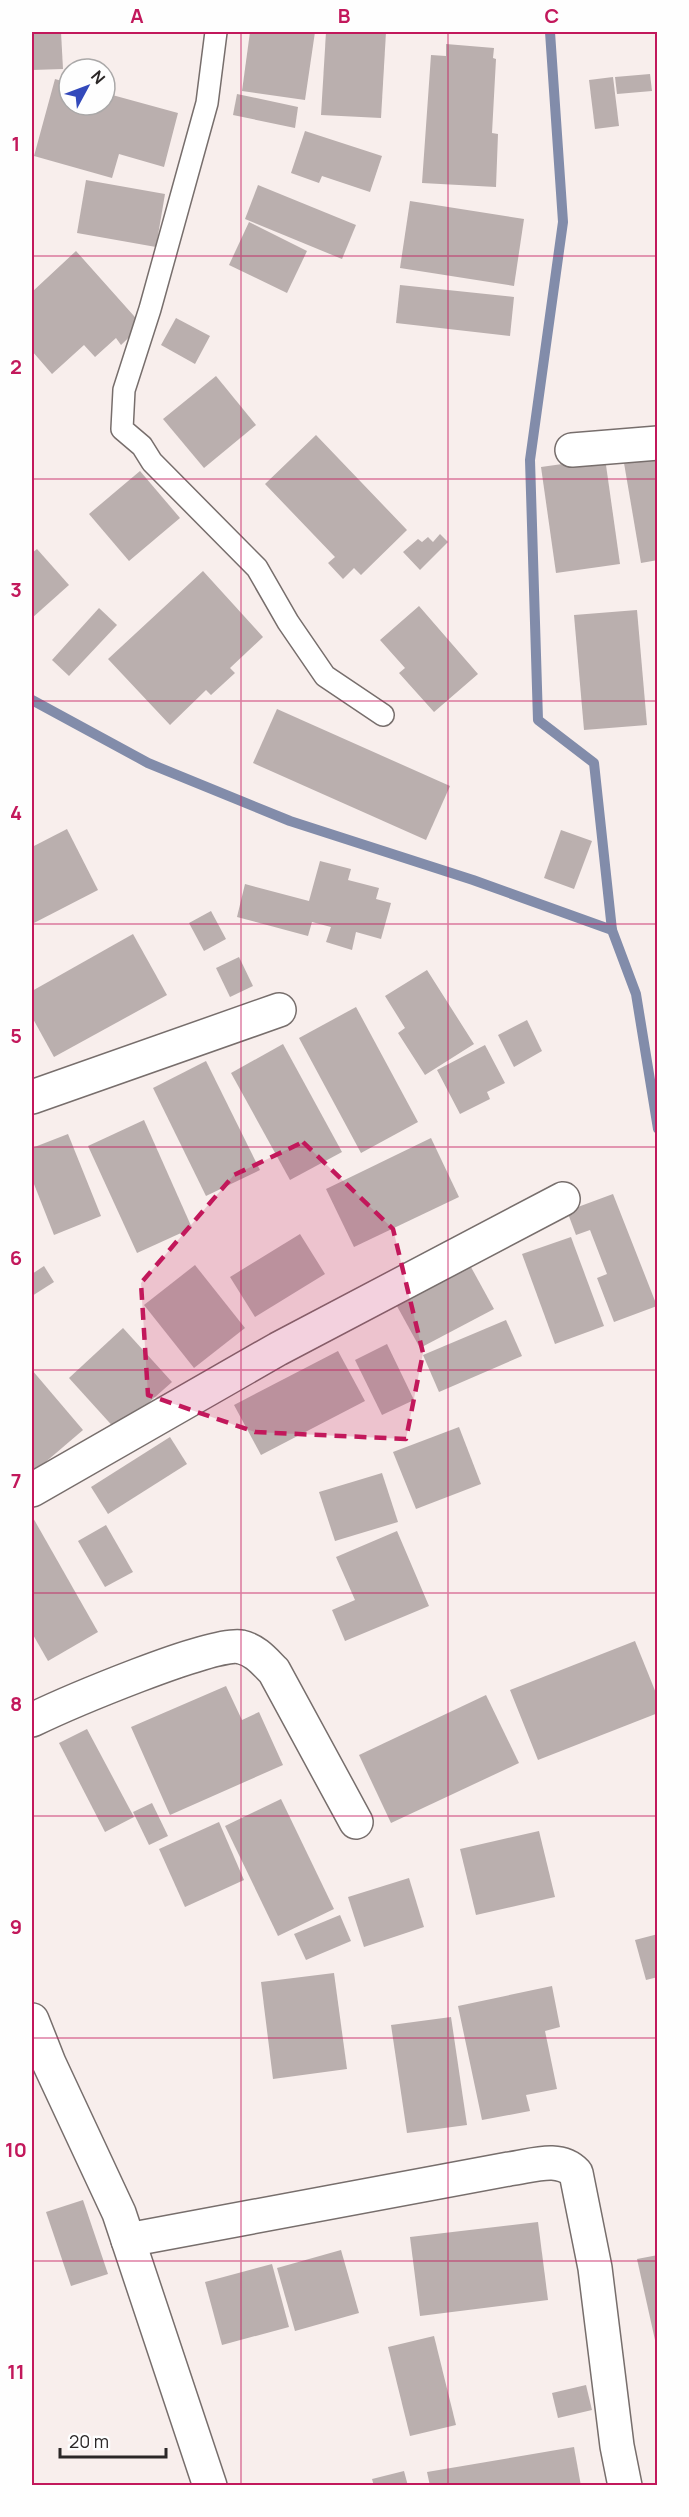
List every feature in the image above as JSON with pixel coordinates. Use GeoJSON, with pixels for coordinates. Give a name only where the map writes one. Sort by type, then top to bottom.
{"type":"FeatureCollection","features":[{"type":"Feature","properties":{"kind":"street"},"geometry":{"type":"LineString","coordinates":[[572,450],[657,443]]}},
{"type":"Feature","properties":{"kind":"street"},"geometry":{"type":"LineString","coordinates":[[32,1097],[279,1010]]}},
{"type":"Feature","properties":{"kind":"street"},"geometry":{"type":"LineString","coordinates":[[32,1490],[278,1349],[563,1199]]}},
{"type":"Feature","properties":{"kind":"street"},"geometry":{"type":"LineString","coordinates":[[32,1720],[183,1659],[220,1647],[240,1646],[257,1654],[274,1671],[356,1822]]}},
{"type":"Feature","properties":{"kind":"street"},"geometry":{"type":"LineString","coordinates":[[32,2020],[49,2063],[119,2213],[210,2486]]}},
{"type":"Feature","properties":{"kind":"street"},"geometry":{"type":"LineString","coordinates":[[128,2240],[509,2169],[558,2162],[568,2166],[576,2173],[595,2268],[617,2446],[625,2486]]}},
{"type":"Feature","properties":{"kind":"lane"},"geometry":{"type":"LineString","coordinates":[[216,32],[207,103],[150,309],[124,390],[122,429],[142,446],[152,462],[257,568],[288,622],[325,676],[384,715]]}},
{"type":"Feature","properties":{"kind":"highlighted area"},"geometry":{"type":"Polygon","coordinates":[[[303,1142],[393,1229],[423,1353],[406,1439],[255,1432],[148,1395],[141,1283],[234,1175],[303,1142]]]}},
{"type":"Feature","properties":{"kind":"building"},"geometry":{"type":"Polygon","coordinates":[[[32,32],[61,32],[62,57],[57,57],[57,69],[32,70],[32,32]]]}},
{"type":"Feature","properties":{"kind":"building"},"geometry":{"type":"Polygon","coordinates":[[[250,32],[315,32],[305,100],[242,91],[250,32]]]}},
{"type":"Feature","properties":{"kind":"building"},"geometry":{"type":"Polygon","coordinates":[[[326,32],[386,32],[381,118],[321,115],[326,32]]]}},
{"type":"Feature","properties":{"kind":"building"},"geometry":{"type":"Polygon","coordinates":[[[446,44],[494,48],[493,58],[496,59],[492,133],[498,134],[496,187],[422,183],[431,55],[446,56],[446,44]]]}},
{"type":"Feature","properties":{"kind":"building"},"geometry":{"type":"Polygon","coordinates":[[[650,74],[652,91],[617,94],[615,77],[650,74]]]}},
{"type":"Feature","properties":{"kind":"building"},"geometry":{"type":"Polygon","coordinates":[[[613,77],[619,126],[595,129],[589,80],[613,77]]]}},
{"type":"Feature","properties":{"kind":"building"},"geometry":{"type":"Polygon","coordinates":[[[55,79],[57,80],[57,117],[117,117],[117,96],[178,113],[164,167],[119,154],[112,178],[34,156],[55,79]]]}},
{"type":"Feature","properties":{"kind":"building"},"geometry":{"type":"Polygon","coordinates":[[[237,94],[298,107],[295,128],[233,115],[237,94]]]}},
{"type":"Feature","properties":{"kind":"building"},"geometry":{"type":"Polygon","coordinates":[[[305,131],[382,156],[370,192],[322,176],[319,183],[291,173],[305,131]]]}},
{"type":"Feature","properties":{"kind":"building"},"geometry":{"type":"Polygon","coordinates":[[[86,180],[165,194],[156,247],[77,233],[86,180]]]}},
{"type":"Feature","properties":{"kind":"building"},"geometry":{"type":"Polygon","coordinates":[[[258,185],[356,225],[342,259],[245,219],[258,185]]]}},
{"type":"Feature","properties":{"kind":"building"},"geometry":{"type":"Polygon","coordinates":[[[410,201],[524,219],[514,286],[400,268],[410,201]]]}},
{"type":"Feature","properties":{"kind":"building"},"geometry":{"type":"Polygon","coordinates":[[[249,222],[307,251],[287,293],[229,265],[249,222]]]}},
{"type":"Feature","properties":{"kind":"building"},"geometry":{"type":"Polygon","coordinates":[[[76,251],[142,325],[121,345],[116,338],[95,357],[84,345],[52,374],[32,351],[32,292],[76,251]]]}},
{"type":"Feature","properties":{"kind":"building"},"geometry":{"type":"Polygon","coordinates":[[[400,285],[514,297],[510,336],[396,323],[400,285]]]}},
{"type":"Feature","properties":{"kind":"building"},"geometry":{"type":"Polygon","coordinates":[[[176,318],[210,336],[195,364],[161,345],[176,318]]]}},
{"type":"Feature","properties":{"kind":"building"},"geometry":{"type":"Polygon","coordinates":[[[216,376],[256,425],[204,468],[163,419],[216,376]]]}},
{"type":"Feature","properties":{"kind":"building"},"geometry":{"type":"Polygon","coordinates":[[[316,435],[407,530],[361,575],[354,568],[343,579],[328,563],[335,557],[265,484],[316,435]]]}},
{"type":"Feature","properties":{"kind":"building"},"geometry":{"type":"Polygon","coordinates":[[[658,457],[658,560],[641,563],[624,463],[658,457]]]}},
{"type":"Feature","properties":{"kind":"building"},"geometry":{"type":"Polygon","coordinates":[[[605,458],[620,564],[556,573],[541,467],[605,458]]]}},
{"type":"Feature","properties":{"kind":"building"},"geometry":{"type":"Polygon","coordinates":[[[140,471],[180,518],[129,561],[89,514],[140,471]]]}},
{"type":"Feature","properties":{"kind":"building"},"geometry":{"type":"Polygon","coordinates":[[[440,534],[448,542],[420,570],[403,552],[418,539],[422,542],[428,537],[433,542],[440,534]]]}},
{"type":"Feature","properties":{"kind":"building"},"geometry":{"type":"Polygon","coordinates":[[[37,549],[69,585],[32,618],[32,553],[37,549]]]}},
{"type":"Feature","properties":{"kind":"building"},"geometry":{"type":"Polygon","coordinates":[[[203,571],[263,637],[230,668],[235,673],[211,695],[206,690],[170,725],[108,659],[203,571]]]}},
{"type":"Feature","properties":{"kind":"building"},"geometry":{"type":"Polygon","coordinates":[[[419,606],[478,674],[434,712],[399,673],[405,668],[380,640],[419,606]]]}},
{"type":"Feature","properties":{"kind":"building"},"geometry":{"type":"Polygon","coordinates":[[[99,608],[117,625],[69,676],[52,660],[99,608]]]}},
{"type":"Feature","properties":{"kind":"building"},"geometry":{"type":"Polygon","coordinates":[[[637,610],[647,725],[584,730],[574,615],[637,610]]]}},
{"type":"Feature","properties":{"kind":"building"},"geometry":{"type":"Polygon","coordinates":[[[277,709],[450,786],[426,840],[253,763],[277,709]]]}},
{"type":"Feature","properties":{"kind":"building"},"geometry":{"type":"Polygon","coordinates":[[[67,829],[98,890],[32,924],[32,847],[67,829]]]}},
{"type":"Feature","properties":{"kind":"building"},"geometry":{"type":"Polygon","coordinates":[[[561,830],[592,841],[574,889],[544,878],[561,830]]]}},
{"type":"Feature","properties":{"kind":"building"},"geometry":{"type":"Polygon","coordinates":[[[320,861],[351,869],[348,880],[379,888],[376,899],[391,903],[381,939],[356,932],[352,950],[326,942],[331,927],[312,922],[308,936],[237,917],[245,884],[309,901],[320,861]]]}},
{"type":"Feature","properties":{"kind":"building"},"geometry":{"type":"Polygon","coordinates":[[[211,911],[226,939],[204,951],[189,923],[211,911]]]}},
{"type":"Feature","properties":{"kind":"building"},"geometry":{"type":"Polygon","coordinates":[[[133,934],[167,995],[54,1057],[32,1017],[32,991],[133,934]]]}},
{"type":"Feature","properties":{"kind":"building"},"geometry":{"type":"Polygon","coordinates":[[[239,957],[253,986],[230,997],[216,968],[239,957]]]}},
{"type":"Feature","properties":{"kind":"building"},"geometry":{"type":"Polygon","coordinates":[[[427,970],[474,1044],[425,1075],[398,1033],[405,1028],[385,996],[427,970]]]}},
{"type":"Feature","properties":{"kind":"building"},"geometry":{"type":"Polygon","coordinates":[[[356,1007],[418,1122],[361,1153],[299,1038],[356,1007]]]}},
{"type":"Feature","properties":{"kind":"building"},"geometry":{"type":"Polygon","coordinates":[[[527,1020],[542,1051],[514,1067],[498,1035],[527,1020]]]}},
{"type":"Feature","properties":{"kind":"building"},"geometry":{"type":"Polygon","coordinates":[[[283,1044],[342,1152],[290,1180],[231,1073],[283,1044]]]}},
{"type":"Feature","properties":{"kind":"building"},"geometry":{"type":"Polygon","coordinates":[[[485,1045],[505,1083],[487,1092],[490,1099],[460,1114],[437,1070],[485,1045]]]}},
{"type":"Feature","properties":{"kind":"building"},"geometry":{"type":"Polygon","coordinates":[[[206,1061],[260,1170],[206,1196],[153,1088],[206,1061]]]}},
{"type":"Feature","properties":{"kind":"building"},"geometry":{"type":"Polygon","coordinates":[[[144,1120],[192,1228],[137,1253],[88,1146],[144,1120]]]}},
{"type":"Feature","properties":{"kind":"building"},"geometry":{"type":"Polygon","coordinates":[[[68,1134],[101,1216],[54,1235],[32,1179],[32,1148],[68,1134]]]}},
{"type":"Feature","properties":{"kind":"building"},"geometry":{"type":"Polygon","coordinates":[[[431,1138],[459,1197],[354,1247],[326,1189],[431,1138]]]}},
{"type":"Feature","properties":{"kind":"building"},"geometry":{"type":"Polygon","coordinates":[[[613,1194],[657,1306],[614,1322],[597,1278],[607,1274],[590,1230],[576,1235],[567,1211],[613,1194]]]}},
{"type":"Feature","properties":{"kind":"building"},"geometry":{"type":"Polygon","coordinates":[[[300,1234],[325,1274],[255,1317],[230,1277],[300,1234]]]}},
{"type":"Feature","properties":{"kind":"building"},"geometry":{"type":"Polygon","coordinates":[[[571,1237],[604,1326],[555,1344],[522,1254],[571,1237]]]}},
{"type":"Feature","properties":{"kind":"building"},"geometry":{"type":"Polygon","coordinates":[[[466,1258],[494,1309],[420,1348],[392,1297],[466,1258]]]}},
{"type":"Feature","properties":{"kind":"building"},"geometry":{"type":"Polygon","coordinates":[[[195,1265],[245,1328],[194,1368],[144,1305],[195,1265]]]}},
{"type":"Feature","properties":{"kind":"building"},"geometry":{"type":"Polygon","coordinates":[[[44,1266],[54,1282],[32,1296],[32,1274],[44,1266]]]}},
{"type":"Feature","properties":{"kind":"building"},"geometry":{"type":"Polygon","coordinates":[[[506,1320],[522,1356],[439,1392],[423,1355],[506,1320]]]}},
{"type":"Feature","properties":{"kind":"building"},"geometry":{"type":"Polygon","coordinates":[[[123,1328],[172,1382],[117,1431],[69,1378],[123,1328]]]}},
{"type":"Feature","properties":{"kind":"building"},"geometry":{"type":"Polygon","coordinates":[[[387,1344],[414,1400],[382,1415],[355,1360],[387,1344]]]}},
{"type":"Feature","properties":{"kind":"building"},"geometry":{"type":"Polygon","coordinates":[[[338,1351],[365,1401],[261,1455],[234,1405],[338,1351]]]}},
{"type":"Feature","properties":{"kind":"building"},"geometry":{"type":"Polygon","coordinates":[[[32,1370],[83,1430],[35,1471],[32,1467],[32,1370]]]}},
{"type":"Feature","properties":{"kind":"building"},"geometry":{"type":"Polygon","coordinates":[[[459,1427],[481,1484],[416,1509],[393,1452],[459,1427]]]}},
{"type":"Feature","properties":{"kind":"building"},"geometry":{"type":"Polygon","coordinates":[[[170,1437],[187,1464],[108,1514],[91,1487],[170,1437]]]}},
{"type":"Feature","properties":{"kind":"building"},"geometry":{"type":"Polygon","coordinates":[[[382,1473],[398,1522],[335,1541],[319,1492],[382,1473]]]}},
{"type":"Feature","properties":{"kind":"building"},"geometry":{"type":"Polygon","coordinates":[[[32,1516],[98,1632],[48,1661],[32,1633],[32,1516]]]}},
{"type":"Feature","properties":{"kind":"building"},"geometry":{"type":"Polygon","coordinates":[[[106,1525],[133,1572],[105,1587],[78,1541],[106,1525]]]}},
{"type":"Feature","properties":{"kind":"building"},"geometry":{"type":"Polygon","coordinates":[[[397,1531],[429,1606],[345,1641],[332,1610],[355,1600],[336,1557],[397,1531]]]}},
{"type":"Feature","properties":{"kind":"building"},"geometry":{"type":"Polygon","coordinates":[[[635,1641],[658,1698],[658,1713],[538,1760],[510,1690],[635,1641]]]}},
{"type":"Feature","properties":{"kind":"building"},"geometry":{"type":"Polygon","coordinates":[[[226,1686],[242,1720],[259,1712],[283,1765],[170,1815],[131,1727],[226,1686]]]}},
{"type":"Feature","properties":{"kind":"building"},"geometry":{"type":"Polygon","coordinates":[[[486,1695],[519,1763],[391,1823],[359,1755],[486,1695]]]}},
{"type":"Feature","properties":{"kind":"building"},"geometry":{"type":"Polygon","coordinates":[[[87,1729],[134,1817],[105,1832],[59,1743],[87,1729]]]}},
{"type":"Feature","properties":{"kind":"building"},"geometry":{"type":"Polygon","coordinates":[[[281,1799],[334,1909],[278,1936],[225,1826],[281,1799]]]}},
{"type":"Feature","properties":{"kind":"building"},"geometry":{"type":"Polygon","coordinates":[[[152,1803],[168,1836],[149,1845],[133,1812],[152,1803]]]}},
{"type":"Feature","properties":{"kind":"building"},"geometry":{"type":"Polygon","coordinates":[[[219,1822],[244,1880],[185,1907],[159,1849],[219,1822]]]}},
{"type":"Feature","properties":{"kind":"building"},"geometry":{"type":"Polygon","coordinates":[[[539,1831],[555,1897],[476,1915],[460,1849],[539,1831]]]}},
{"type":"Feature","properties":{"kind":"building"},"geometry":{"type":"Polygon","coordinates":[[[409,1878],[424,1927],[364,1947],[348,1897],[409,1878]]]}},
{"type":"Feature","properties":{"kind":"building"},"geometry":{"type":"Polygon","coordinates":[[[340,1915],[351,1941],[306,1960],[294,1934],[340,1915]]]}},
{"type":"Feature","properties":{"kind":"building"},"geometry":{"type":"Polygon","coordinates":[[[658,1934],[658,1977],[646,1980],[635,1940],[658,1934]]]}},
{"type":"Feature","properties":{"kind":"building"},"geometry":{"type":"Polygon","coordinates":[[[334,1973],[347,2069],[273,2079],[261,1982],[334,1973]]]}},
{"type":"Feature","properties":{"kind":"building"},"geometry":{"type":"Polygon","coordinates":[[[552,1986],[560,2027],[545,2031],[557,2089],[526,2095],[530,2111],[482,2120],[458,2006],[552,1986]]]}},
{"type":"Feature","properties":{"kind":"building"},"geometry":{"type":"Polygon","coordinates":[[[451,2017],[467,2125],[407,2133],[391,2025],[451,2017]]]}},
{"type":"Feature","properties":{"kind":"building"},"geometry":{"type":"Polygon","coordinates":[[[83,2200],[108,2274],[71,2286],[46,2212],[83,2200]]]}},
{"type":"Feature","properties":{"kind":"building"},"geometry":{"type":"Polygon","coordinates":[[[538,2222],[548,2300],[420,2316],[410,2237],[538,2222]]]}},
{"type":"Feature","properties":{"kind":"building"},"geometry":{"type":"Polygon","coordinates":[[[341,2250],[359,2313],[295,2331],[277,2268],[341,2250]]]}},
{"type":"Feature","properties":{"kind":"building"},"geometry":{"type":"Polygon","coordinates":[[[658,2255],[658,2349],[657,2349],[637,2259],[658,2255]]]}},
{"type":"Feature","properties":{"kind":"building"},"geometry":{"type":"Polygon","coordinates":[[[272,2264],[289,2327],[222,2345],[205,2282],[272,2264]]]}},
{"type":"Feature","properties":{"kind":"building"},"geometry":{"type":"Polygon","coordinates":[[[434,2336],[456,2425],[410,2436],[388,2347],[434,2336]]]}},
{"type":"Feature","properties":{"kind":"building"},"geometry":{"type":"Polygon","coordinates":[[[586,2385],[592,2410],[558,2418],[552,2393],[586,2385]]]}},
{"type":"Feature","properties":{"kind":"building"},"geometry":{"type":"Polygon","coordinates":[[[574,2447],[581,2486],[430,2486],[427,2472],[574,2447]]]}},
{"type":"Feature","properties":{"kind":"building"},"geometry":{"type":"Polygon","coordinates":[[[404,2471],[408,2486],[374,2486],[372,2479],[404,2471]]]}},
{"type":"Feature","properties":{"kind":"waterway"},"geometry":{"type":"LineString","coordinates":[[550,32],[563,222],[530,460],[538,720],[594,763],[612,930],[636,994],[658,1129]]}},
{"type":"Feature","properties":{"kind":"waterway"},"geometry":{"type":"LineString","coordinates":[[32,700],[148,763],[290,821],[473,880],[612,930]]}}]}
